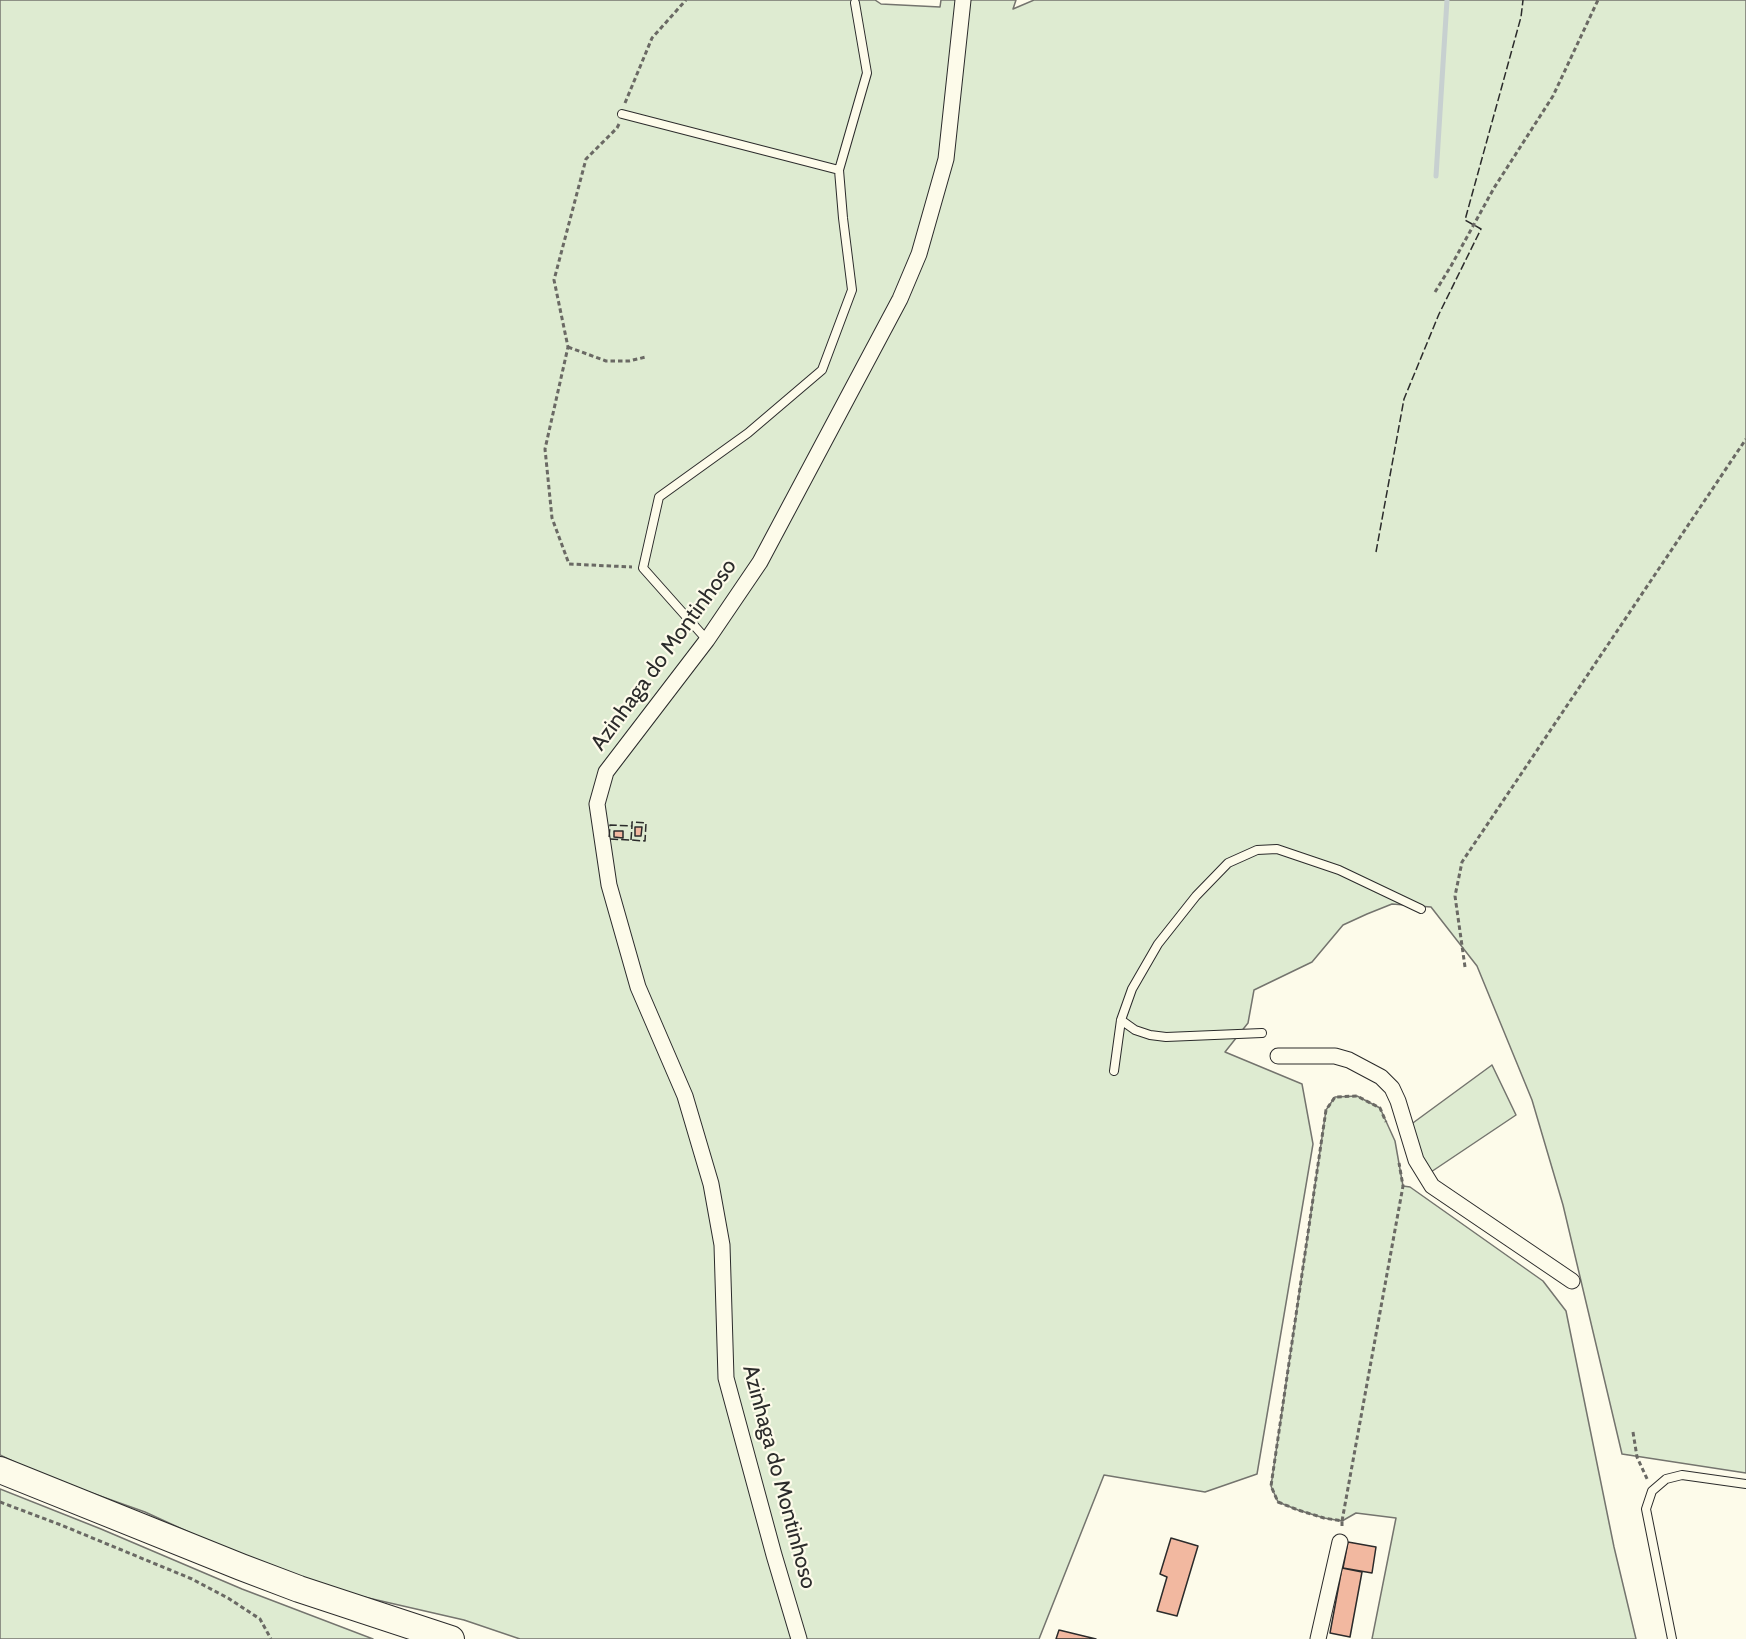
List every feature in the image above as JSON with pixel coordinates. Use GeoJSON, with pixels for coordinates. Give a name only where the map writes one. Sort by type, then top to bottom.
{"type":"FeatureCollection","features":[{"type":"Feature","properties":{"kind":"main road"},"geometry":{"type":"LineString","coordinates":[[0,1470],[261,1575],[451,1639]]}},
{"type":"Feature","properties":{"kind":"street","name":"Azinhaga do Montinhoso"},"geometry":{"type":"LineString","coordinates":[[799,1639],[726,1378],[722,1245],[711,1184],[686,1096],[638,987],[609,885],[597,804],[606,772],[707,640],[760,562],[900,299],[919,254],[946,159],[963,0]]}},
{"type":"Feature","properties":{"kind":"street"},"geometry":{"type":"LineString","coordinates":[[1278,1056],[1335,1056],[1349,1060],[1381,1077],[1392,1088],[1416,1160],[1432,1186],[1572,1281]]}},
{"type":"Feature","properties":{"kind":"street"},"geometry":{"type":"LineString","coordinates":[[1318,1639],[1340,1542]]}},
{"type":"Feature","properties":{"kind":"lane"},"geometry":{"type":"LineString","coordinates":[[707,640],[643,568],[659,497],[748,433],[822,370],[852,290],[839,170],[867,73],[855,3]]}},
{"type":"Feature","properties":{"kind":"lane"},"geometry":{"type":"LineString","coordinates":[[622,114],[839,170]]}},
{"type":"Feature","properties":{"kind":"lane"},"geometry":{"type":"LineString","coordinates":[[1114,1071],[1121,1020],[1132,989],[1158,945],[1196,896],[1228,863],[1257,850],[1277,849],[1339,870],[1421,909]]}},
{"type":"Feature","properties":{"kind":"lane"},"geometry":{"type":"LineString","coordinates":[[1121,1020],[1150,1035],[1166,1037],[1262,1033]]}},
{"type":"Feature","properties":{"kind":"lane"},"geometry":{"type":"LineString","coordinates":[[1672,1639],[1646,1509],[1652,1491],[1666,1479],[1682,1475],[1746,1484]]}},
{"type":"Feature","properties":{"kind":"path"},"geometry":{"type":"LineString","coordinates":[[643,568],[569,564],[552,518],[544,449],[568,347],[554,280],[586,159],[617,128],[630,88],[652,38],[686,0]]}},
{"type":"Feature","properties":{"kind":"path"},"geometry":{"type":"LineString","coordinates":[[1435,292],[1494,188],[1553,96],[1599,0]]}},
{"type":"Feature","properties":{"kind":"path"},"geometry":{"type":"LineString","coordinates":[[568,347],[606,361],[628,361],[646,357]]}},
{"type":"Feature","properties":{"kind":"path"},"geometry":{"type":"LineString","coordinates":[[1465,967],[1455,896],[1462,861],[1746,439]]}},
{"type":"Feature","properties":{"kind":"path"},"geometry":{"type":"LineString","coordinates":[[1342,1521],[1324,1518],[1278,1502],[1271,1486],[1326,1110],[1335,1097],[1357,1096],[1380,1108],[1387,1125]]}},
{"type":"Feature","properties":{"kind":"path"},"geometry":{"type":"LineString","coordinates":[[1340,1542],[1403,1186],[1397,1153]]}},
{"type":"Feature","properties":{"kind":"path"},"geometry":{"type":"LineString","coordinates":[[1633,1432],[1637,1457],[1652,1491]]}},
{"type":"Feature","properties":{"kind":"path"},"geometry":{"type":"LineString","coordinates":[[0,1503],[61,1525],[192,1579],[228,1598],[260,1619],[271,1639]]}},
{"type":"Feature","properties":{"kind":"green space"},"geometry":{"type":"Polygon","coordinates":[[[0,0],[875,0],[881,4],[940,7],[941,0],[1016,0],[1013,9],[1034,0],[1746,0],[1746,1473],[1622,1454],[1563,1205],[1532,1100],[1477,966],[1431,907],[1392,904],[1343,925],[1312,962],[1254,990],[1248,1023],[1225,1052],[1302,1084],[1313,1144],[1257,1474],[1205,1492],[1104,1475],[1039,1639],[520,1639],[464,1620],[316,1586],[243,1557],[145,1512],[41,1475],[0,1455],[0,0]]]}},
{"type":"Feature","properties":{"kind":"green space"},"geometry":{"type":"Polygon","coordinates":[[[1492,1065],[1516,1115],[1425,1176],[1406,1128],[1492,1065]]]}},
{"type":"Feature","properties":{"kind":"green space"},"geometry":{"type":"Polygon","coordinates":[[[1357,1096],[1380,1108],[1395,1141],[1403,1186],[1410,1187],[1543,1281],[1566,1311],[1614,1547],[1636,1639],[1372,1639],[1396,1518],[1356,1513],[1342,1521],[1324,1518],[1278,1502],[1271,1486],[1326,1110],[1335,1097],[1357,1096]]]}},
{"type":"Feature","properties":{"kind":"green space"},"geometry":{"type":"Polygon","coordinates":[[[0,1489],[242,1589],[373,1639],[0,1639],[0,1489]]]}},
{"type":"Feature","properties":{"kind":"building"},"geometry":{"type":"Polygon","coordinates":[[[635,827],[642,827],[641,836],[635,836],[635,827]]]}},
{"type":"Feature","properties":{"kind":"building"},"geometry":{"type":"Polygon","coordinates":[[[614,831],[623,831],[623,838],[614,837],[614,831]]]}},
{"type":"Feature","properties":{"kind":"building"},"geometry":{"type":"Polygon","coordinates":[[[1171,1538],[1198,1546],[1177,1616],[1157,1611],[1167,1577],[1160,1574],[1171,1538]]]}},
{"type":"Feature","properties":{"kind":"building"},"geometry":{"type":"Polygon","coordinates":[[[1348,1542],[1376,1547],[1372,1573],[1343,1568],[1348,1542]]]}},
{"type":"Feature","properties":{"kind":"building"},"geometry":{"type":"Polygon","coordinates":[[[1342,1568],[1362,1572],[1350,1637],[1330,1633],[1342,1568]]]}},
{"type":"Feature","properties":{"kind":"building"},"geometry":{"type":"Polygon","coordinates":[[[1059,1630],[1096,1639],[1056,1639],[1059,1630]]]}},
{"type":"Feature","properties":{"kind":"waterway"},"geometry":{"type":"LineString","coordinates":[[1436,176],[1447,0]]}},
{"type":"Feature","properties":{"kind":"fence"},"geometry":{"type":"LineString","coordinates":[[1376,552],[1404,399],[1439,314],[1481,229],[1465,220],[1521,17],[1523,0]]}},
{"type":"Feature","properties":{"kind":"fence"},"geometry":{"type":"LineString","coordinates":[[631,840],[632,826],[632,822],[646,823],[645,841],[609,839],[610,825],[632,826]]}}]}
